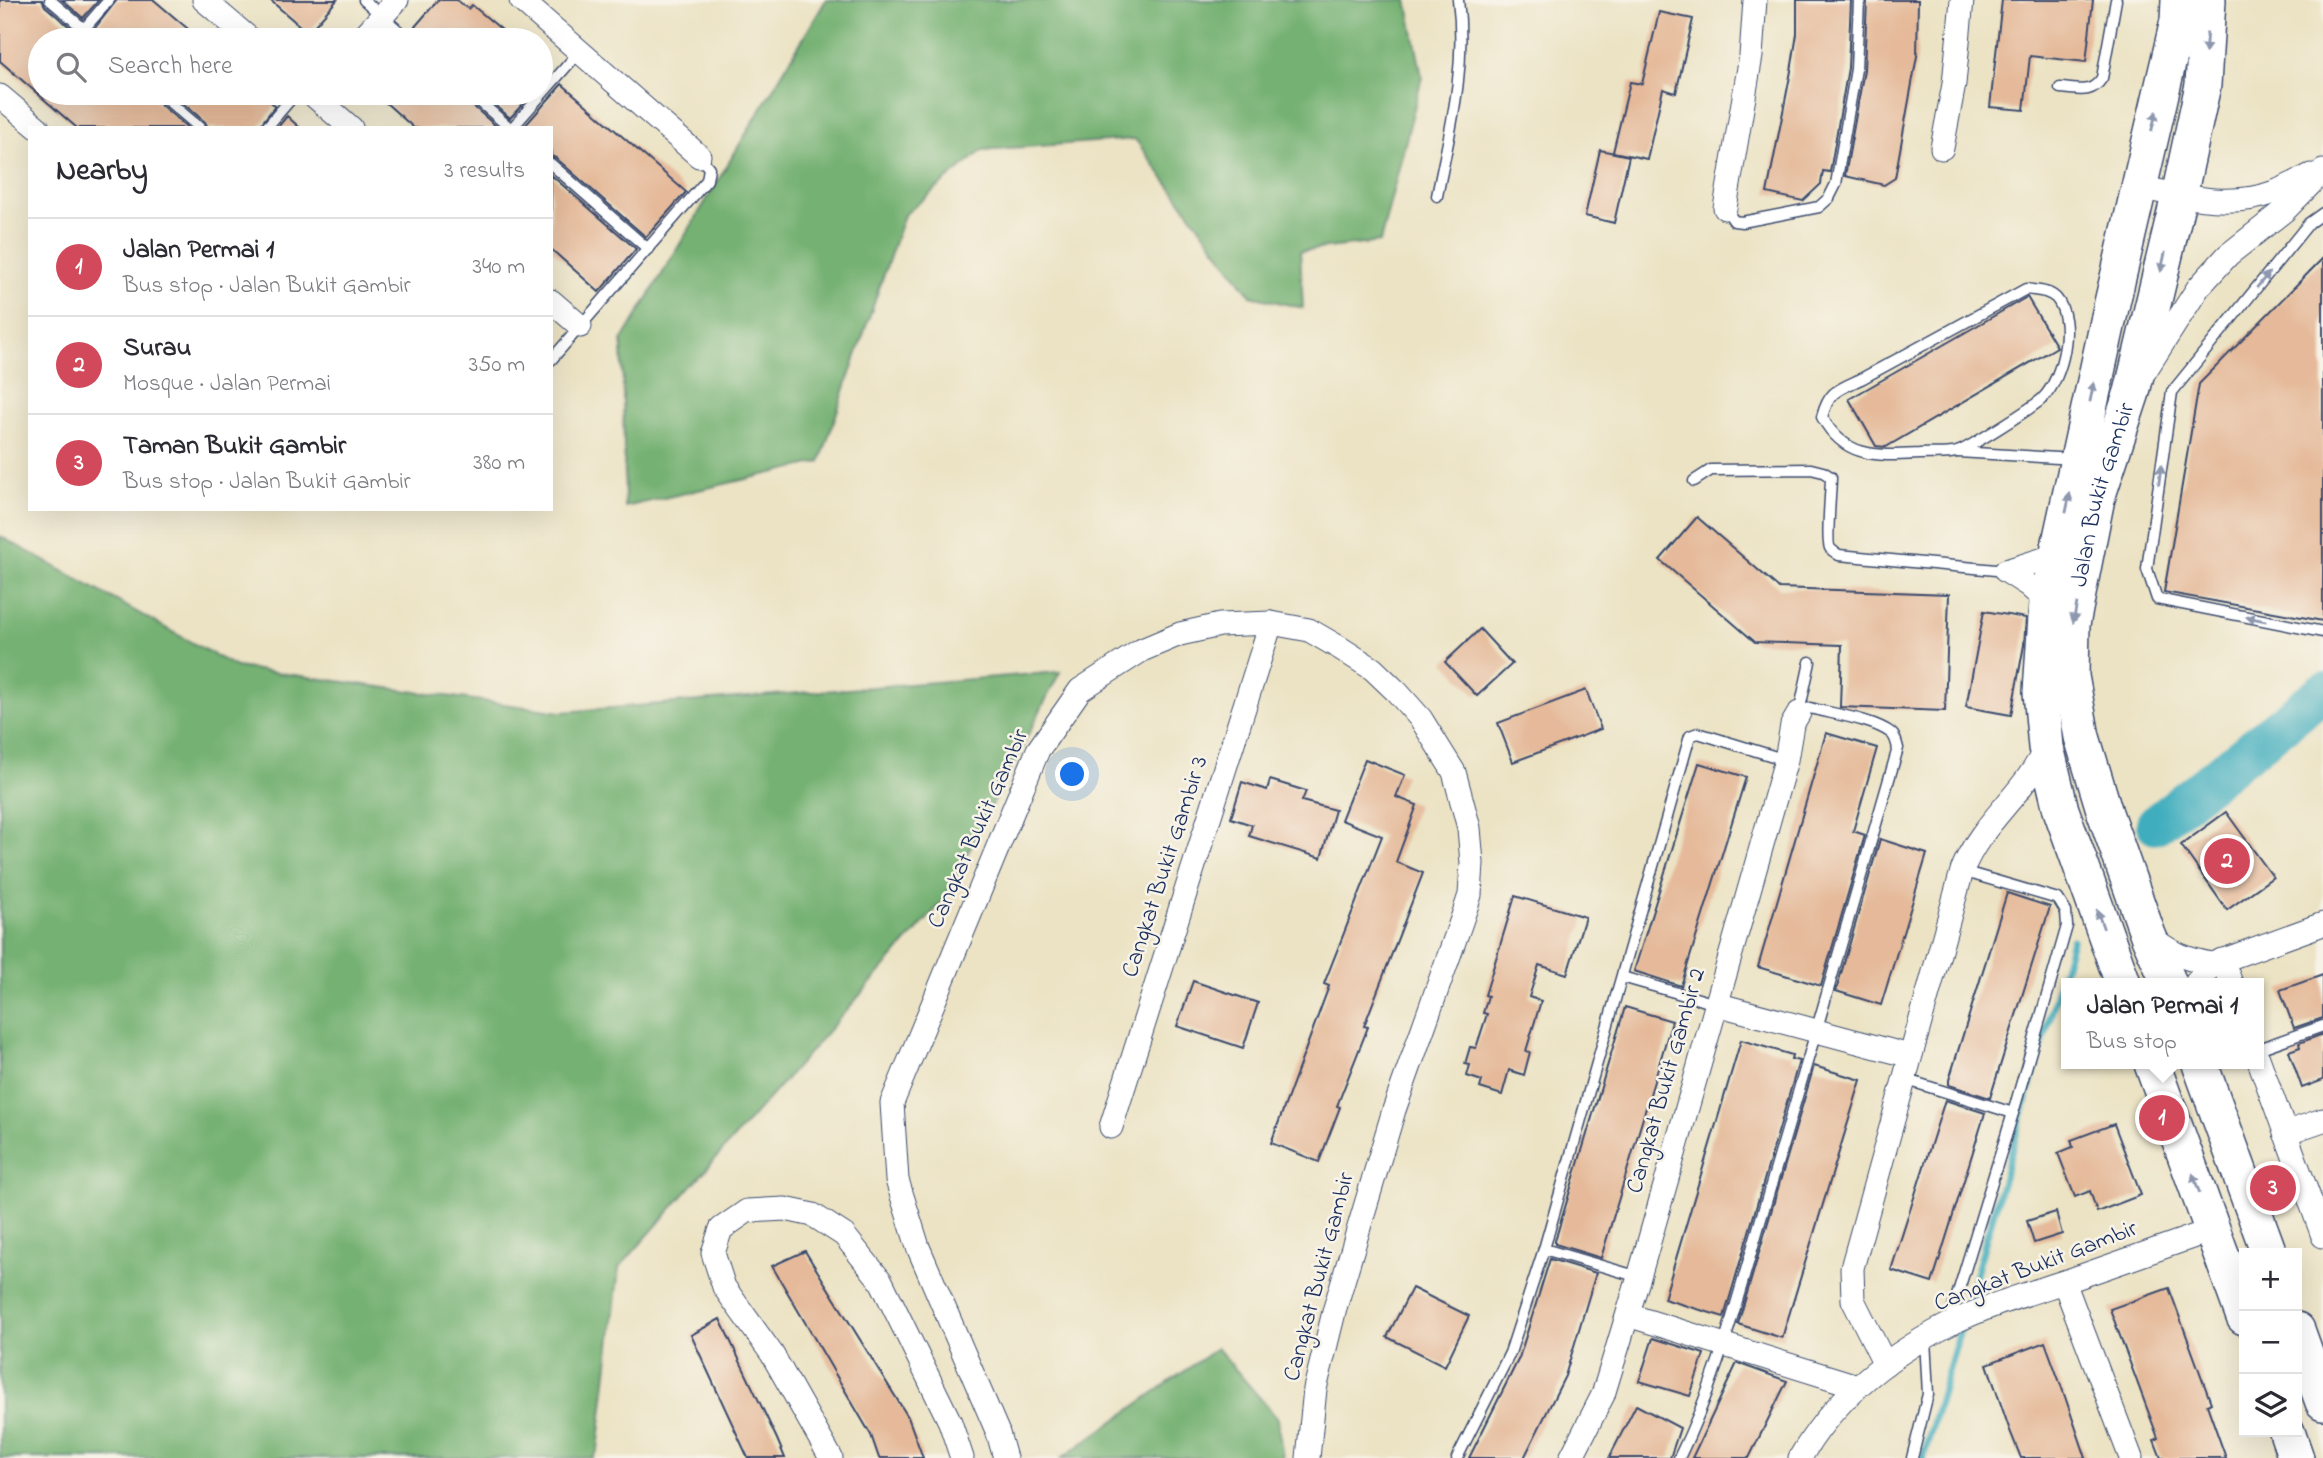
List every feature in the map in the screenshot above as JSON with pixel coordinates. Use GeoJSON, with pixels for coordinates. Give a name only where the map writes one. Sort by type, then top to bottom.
{"type":"FeatureCollection","features":[{"type":"Feature","properties":{"kind":"main road","name":"Jalan Bukit Gambir"},"geometry":{"type":"LineString","coordinates":[[2121,978],[2061,810],[2046,747],[2041,691],[2047,602],[2138,187],[2178,21],[2179,0]]}},
{"type":"Feature","properties":{"kind":"main road","name":"Jalan Bukit Gambir"},"geometry":{"type":"LineString","coordinates":[[2167,978],[2148,935],[2105,813],[2085,746],[2071,676],[2072,624],[2097,498],[2132,392],[2203,85],[2208,0]]}},
{"type":"Feature","properties":{"kind":"main road"},"geometry":{"type":"LineString","coordinates":[[2154,1069],[2242,1311]]}},
{"type":"Feature","properties":{"kind":"main road"},"geometry":{"type":"LineString","coordinates":[[2202,1069],[2267,1248]]}},
{"type":"Feature","properties":{"kind":"main road"},"geometry":{"type":"LineString","coordinates":[[2302,1345],[2323,1402]]}},
{"type":"Feature","properties":{"kind":"main road"},"geometry":{"type":"LineString","coordinates":[[2289,1437],[2296,1458]]}},
{"type":"Feature","properties":{"kind":"street"},"geometry":{"type":"LineString","coordinates":[[204,0],[237,28]]}},
{"type":"Feature","properties":{"kind":"street"},"geometry":{"type":"LineString","coordinates":[[1725,208],[1751,56],[1755,0]]}},
{"type":"Feature","properties":{"kind":"street"},"geometry":{"type":"LineString","coordinates":[[1942,148],[1954,84],[1962,0]]}},
{"type":"Feature","properties":{"kind":"street"},"geometry":{"type":"LineString","coordinates":[[531,3],[699,156]]}},
{"type":"Feature","properties":{"kind":"street"},"geometry":{"type":"LineString","coordinates":[[371,28],[390,8]]}},
{"type":"Feature","properties":{"kind":"street"},"geometry":{"type":"LineString","coordinates":[[0,96],[36,126]]}},
{"type":"Feature","properties":{"kind":"street"},"geometry":{"type":"LineString","coordinates":[[325,105],[349,126]]}},
{"type":"Feature","properties":{"kind":"street"},"geometry":{"type":"LineString","coordinates":[[2138,187],[2214,201],[2239,200],[2273,192],[2323,170]]}},
{"type":"Feature","properties":{"kind":"street"},"geometry":{"type":"LineString","coordinates":[[2132,392],[2198,288],[2228,255],[2285,210],[2323,170]]}},
{"type":"Feature","properties":{"kind":"street"},"geometry":{"type":"LineString","coordinates":[[553,303],[580,326]]}},
{"type":"Feature","properties":{"kind":"street"},"geometry":{"type":"LineString","coordinates":[[2006,571],[2047,558],[2058,550]]}},
{"type":"Feature","properties":{"kind":"street"},"geometry":{"type":"LineString","coordinates":[[2006,571],[2028,585],[2047,602]]}},
{"type":"Feature","properties":{"kind":"street","name":"Cangkat Bukit Gambir 3"},"geometry":{"type":"LineString","coordinates":[[1111,1126],[1271,623]]}},
{"type":"Feature","properties":{"kind":"street","name":"Cangkat Bukit Gambir"},"geometry":{"type":"LineString","coordinates":[[1005,1458],[998,1433],[918,1247],[897,1180],[892,1103],[1038,750],[1080,690],[1142,650],[1180,634],[1220,625],[1271,623],[1310,630],[1373,669],[1421,719],[1454,772],[1469,828],[1472,863],[1470,895],[1394,1110],[1335,1308],[1315,1390],[1308,1458]]}},
{"type":"Feature","properties":{"kind":"street","name":"Cangkat Bukit Gambir 2"},"geometry":{"type":"LineString","coordinates":[[1572,1458],[1603,1395],[1628,1315],[1786,760],[1792,725],[1799,713]]}},
{"type":"Feature","properties":{"kind":"street"},"geometry":{"type":"LineString","coordinates":[[1885,1364],[1853,1300],[1852,1268],[1962,871],[1980,835],[2039,762],[2046,747]]}},
{"type":"Feature","properties":{"kind":"street"},"geometry":{"type":"LineString","coordinates":[[2007,802],[2024,794],[2035,793],[2053,801],[2061,810]]}},
{"type":"Feature","properties":{"kind":"street"},"geometry":{"type":"LineString","coordinates":[[2148,935],[2171,953],[2191,961],[2217,962],[2323,924]]}},
{"type":"Feature","properties":{"kind":"street"},"geometry":{"type":"LineString","coordinates":[[2201,978],[2217,962]]}},
{"type":"Feature","properties":{"kind":"street"},"geometry":{"type":"LineString","coordinates":[[2217,962],[2228,978]]}},
{"type":"Feature","properties":{"kind":"street"},"geometry":{"type":"LineString","coordinates":[[1716,1004],[1910,1056]]}},
{"type":"Feature","properties":{"kind":"street"},"geometry":{"type":"LineString","coordinates":[[2262,1069],[2321,1227]]}},
{"type":"Feature","properties":{"kind":"street"},"geometry":{"type":"LineString","coordinates":[[2285,1133],[2323,1120]]}},
{"type":"Feature","properties":{"kind":"street"},"geometry":{"type":"LineString","coordinates":[[831,1458],[772,1354],[724,1287],[713,1253],[722,1230],[747,1212],[785,1209],[813,1215],[844,1235],[881,1281],[950,1422],[962,1458]]}},
{"type":"Feature","properties":{"kind":"street","name":"Cangkat Bukit Gambir"},"geometry":{"type":"LineString","coordinates":[[1800,1458],[1810,1440],[1857,1386],[1885,1364],[1952,1323],[2213,1230]]}},
{"type":"Feature","properties":{"kind":"street"},"geometry":{"type":"LineString","coordinates":[[2064,1282],[2131,1458]]}},
{"type":"Feature","properties":{"kind":"street"},"geometry":{"type":"LineString","coordinates":[[1628,1315],[1857,1386]]}},
{"type":"Feature","properties":{"kind":"lane"},"geometry":{"type":"LineString","coordinates":[[50,0],[83,28]]}},
{"type":"Feature","properties":{"kind":"lane"},"geometry":{"type":"LineString","coordinates":[[85,28],[109,0]]}},
{"type":"Feature","properties":{"kind":"lane"},"geometry":{"type":"LineString","coordinates":[[363,0],[390,8],[402,28]]}},
{"type":"Feature","properties":{"kind":"lane"},"geometry":{"type":"LineString","coordinates":[[1437,196],[1455,107],[1462,49],[1458,0]]}},
{"type":"Feature","properties":{"kind":"lane"},"geometry":{"type":"LineString","coordinates":[[1725,208],[1734,221],[1742,222],[1819,206],[1829,198],[1836,184],[1856,69],[1859,0]]}},
{"type":"Feature","properties":{"kind":"lane"},"geometry":{"type":"LineString","coordinates":[[2060,88],[2089,90],[2096,87],[2102,78],[2116,0]]}},
{"type":"Feature","properties":{"kind":"lane"},"geometry":{"type":"LineString","coordinates":[[553,82],[581,51]]}},
{"type":"Feature","properties":{"kind":"lane"},"geometry":{"type":"LineString","coordinates":[[173,105],[198,126]]}},
{"type":"Feature","properties":{"kind":"lane"},"geometry":{"type":"LineString","coordinates":[[268,126],[286,105]]}},
{"type":"Feature","properties":{"kind":"lane"},"geometry":{"type":"LineString","coordinates":[[484,105],[509,126]]}},
{"type":"Feature","properties":{"kind":"lane"},"geometry":{"type":"LineString","coordinates":[[513,126],[532,105]]}},
{"type":"Feature","properties":{"kind":"lane"},"geometry":{"type":"LineString","coordinates":[[553,358],[707,180],[709,168],[699,156]]}},
{"type":"Feature","properties":{"kind":"lane"},"geometry":{"type":"LineString","coordinates":[[553,166],[648,249]]}},
{"type":"Feature","properties":{"kind":"lane"},"geometry":{"type":"LineString","coordinates":[[2323,213],[2309,223],[2172,392],[2147,569],[2157,599],[2323,632]]}},
{"type":"Feature","properties":{"kind":"lane"},"geometry":{"type":"LineString","coordinates":[[1958,452],[2034,405],[2050,389],[2064,355],[2067,325],[2062,308],[2049,293],[2026,289],[1834,391],[1826,402],[1822,417],[1831,435],[1846,446],[1866,453],[1889,455],[1958,452],[2078,459]]}},
{"type":"Feature","properties":{"kind":"lane"},"geometry":{"type":"LineString","coordinates":[[1694,481],[1711,470],[1720,469],[1823,471],[1830,477],[1831,509],[1827,538],[1829,547],[1839,555],[2006,571]]}},
{"type":"Feature","properties":{"kind":"lane"},"geometry":{"type":"LineString","coordinates":[[1799,713],[1810,662]]}},
{"type":"Feature","properties":{"kind":"lane"},"geometry":{"type":"LineString","coordinates":[[1679,1458],[1696,1423],[1723,1344],[1898,747],[1890,732],[1875,725],[1811,708],[1799,713]]}},
{"type":"Feature","properties":{"kind":"lane"},"geometry":{"type":"LineString","coordinates":[[1457,1458],[1510,1353],[1544,1249],[1690,736],[1698,733],[1786,760]]}},
{"type":"Feature","properties":{"kind":"lane"},"geometry":{"type":"LineString","coordinates":[[1952,1323],[2067,926],[2066,912],[2058,899],[1962,871]]}},
{"type":"Feature","properties":{"kind":"lane"},"geometry":{"type":"LineString","coordinates":[[1622,977],[1716,1004]]}},
{"type":"Feature","properties":{"kind":"lane"},"geometry":{"type":"LineString","coordinates":[[2264,1047],[2323,1026]]}},
{"type":"Feature","properties":{"kind":"lane"},"geometry":{"type":"LineString","coordinates":[[1904,1079],[2014,1113]]}},
{"type":"Feature","properties":{"kind":"lane"},"geometry":{"type":"LineString","coordinates":[[1544,1249],[1639,1277]]}},
{"type":"Feature","properties":{"kind":"lane"},"geometry":{"type":"LineString","coordinates":[[1912,1458],[1928,1394],[1925,1339]]}},
{"type":"Feature","properties":{"kind":"green space"},"geometry":{"type":"Polygon","coordinates":[[[826,0],[1407,0],[1422,77],[1380,242],[1300,251],[1303,308],[1251,296],[1135,139],[983,150],[904,215],[820,462],[625,507],[622,341],[826,0]]]}},
{"type":"Feature","properties":{"kind":"green space"},"geometry":{"type":"Polygon","coordinates":[[[0,536],[236,667],[562,712],[1060,672],[943,901],[619,1268],[598,1450],[593,1458],[0,1458],[0,536]]]}},
{"type":"Feature","properties":{"kind":"green space"},"geometry":{"type":"Polygon","coordinates":[[[1217,1348],[1277,1418],[1283,1458],[1062,1458],[1217,1348]]]}},
{"type":"Feature","properties":{"kind":"building"},"geometry":{"type":"Polygon","coordinates":[[[0,0],[42,0],[45,6],[71,28],[28,28],[28,85],[0,61],[0,0]]]}},
{"type":"Feature","properties":{"kind":"building"},"geometry":{"type":"Polygon","coordinates":[[[62,0],[99,0],[83,18],[62,0]]]}},
{"type":"Feature","properties":{"kind":"building"},"geometry":{"type":"Polygon","coordinates":[[[117,0],[154,0],[187,28],[95,28],[117,0]]]}},
{"type":"Feature","properties":{"kind":"building"},"geometry":{"type":"Polygon","coordinates":[[[270,0],[337,0],[312,28],[302,28],[270,0]]]}},
{"type":"Feature","properties":{"kind":"building"},"geometry":{"type":"Polygon","coordinates":[[[438,0],[457,0],[468,9],[472,5],[500,28],[414,28],[438,0]]]}},
{"type":"Feature","properties":{"kind":"building"},"geometry":{"type":"Polygon","coordinates":[[[1797,0],[1851,0],[1848,68],[1830,172],[1823,171],[1821,184],[1803,201],[1767,193],[1797,34],[1797,0]]]}},
{"type":"Feature","properties":{"kind":"building"},"geometry":{"type":"Polygon","coordinates":[[[1867,0],[1918,0],[1917,56],[1895,178],[1884,185],[1845,176],[1864,70],[1867,0]]]}},
{"type":"Feature","properties":{"kind":"building"},"geometry":{"type":"Polygon","coordinates":[[[2002,0],[2093,0],[2086,62],[2030,56],[2024,110],[1990,107],[2002,0]]]}},
{"type":"Feature","properties":{"kind":"building"},"geometry":{"type":"Polygon","coordinates":[[[1659,12],[1693,19],[1676,93],[1663,89],[1647,159],[1613,152],[1630,82],[1642,84],[1659,12]]]}},
{"type":"Feature","properties":{"kind":"building"},"geometry":{"type":"Polygon","coordinates":[[[562,84],[686,192],[646,237],[553,157],[553,126],[525,126],[543,105],[553,105],[553,94],[562,84]]]}},
{"type":"Feature","properties":{"kind":"building"},"geometry":{"type":"Polygon","coordinates":[[[51,105],[161,105],[186,126],[75,126],[51,105]]]}},
{"type":"Feature","properties":{"kind":"building"},"geometry":{"type":"Polygon","coordinates":[[[185,105],[275,106],[260,126],[207,126],[185,105]]]}},
{"type":"Feature","properties":{"kind":"building"},"geometry":{"type":"Polygon","coordinates":[[[388,105],[472,105],[496,126],[412,126],[388,105]]]}},
{"type":"Feature","properties":{"kind":"building"},"geometry":{"type":"Polygon","coordinates":[[[495,105],[522,105],[510,118],[495,105]]]}},
{"type":"Feature","properties":{"kind":"building"},"geometry":{"type":"Polygon","coordinates":[[[287,116],[298,126],[279,126],[287,116]]]}},
{"type":"Feature","properties":{"kind":"building"},"geometry":{"type":"Polygon","coordinates":[[[1600,150],[1629,156],[1614,223],[1585,216],[1600,150]]]}},
{"type":"Feature","properties":{"kind":"building"},"geometry":{"type":"Polygon","coordinates":[[[553,177],[636,249],[599,292],[553,251],[553,177]]]}},
{"type":"Feature","properties":{"kind":"building"},"geometry":{"type":"Polygon","coordinates":[[[2323,258],[2323,621],[2164,592],[2199,384],[2323,258]]]}},
{"type":"Feature","properties":{"kind":"building"},"geometry":{"type":"Polygon","coordinates":[[[2027,297],[2057,347],[1886,447],[1876,446],[1849,399],[2027,297]]]}},
{"type":"Feature","properties":{"kind":"building"},"geometry":{"type":"Polygon","coordinates":[[[1697,517],[1779,588],[1949,594],[1945,711],[1840,707],[1842,645],[1755,642],[1660,560],[1697,517]]]}},
{"type":"Feature","properties":{"kind":"building"},"geometry":{"type":"Polygon","coordinates":[[[1984,611],[2026,618],[2024,645],[2011,715],[1966,707],[1984,611]]]}},
{"type":"Feature","properties":{"kind":"building"},"geometry":{"type":"Polygon","coordinates":[[[1480,629],[1512,664],[1477,696],[1445,662],[1480,629]]]}},
{"type":"Feature","properties":{"kind":"building"},"geometry":{"type":"Polygon","coordinates":[[[1586,690],[1601,729],[1513,762],[1498,723],[1586,690]]]}},
{"type":"Feature","properties":{"kind":"building"},"geometry":{"type":"Polygon","coordinates":[[[1826,733],[1877,748],[1853,831],[1865,835],[1821,986],[1758,967],[1826,733]]]}},
{"type":"Feature","properties":{"kind":"building"},"geometry":{"type":"Polygon","coordinates":[[[1365,759],[1405,775],[1396,797],[1417,805],[1396,862],[1423,873],[1364,1026],[1368,1027],[1337,1106],[1340,1107],[1319,1162],[1271,1143],[1329,986],[1324,984],[1382,836],[1341,820],[1365,759]]]}},
{"type":"Feature","properties":{"kind":"building"},"geometry":{"type":"Polygon","coordinates":[[[1699,763],[1746,777],[1681,986],[1634,971],[1699,763]]]}},
{"type":"Feature","properties":{"kind":"building"},"geometry":{"type":"Polygon","coordinates":[[[1270,780],[1306,791],[1302,801],[1335,810],[1321,858],[1249,836],[1252,825],[1231,818],[1242,782],[1267,790],[1270,780]]]}},
{"type":"Feature","properties":{"kind":"building"},"geometry":{"type":"Polygon","coordinates":[[[2226,812],[2273,877],[2227,910],[2181,845],[2226,812]]]}},
{"type":"Feature","properties":{"kind":"building"},"geometry":{"type":"Polygon","coordinates":[[[1880,839],[1927,854],[1881,1005],[1836,991],[1880,839]]]}},
{"type":"Feature","properties":{"kind":"building"},"geometry":{"type":"Polygon","coordinates":[[[2007,893],[2050,907],[1990,1098],[1949,1085],[1949,1080],[2007,893]]]}},
{"type":"Feature","properties":{"kind":"building"},"geometry":{"type":"Polygon","coordinates":[[[1515,896],[1585,917],[1567,974],[1539,965],[1529,997],[1541,1001],[1526,1051],[1530,1052],[1524,1075],[1509,1070],[1502,1095],[1480,1088],[1482,1081],[1467,1076],[1470,1065],[1465,1064],[1470,1047],[1476,1048],[1487,1014],[1483,1013],[1488,996],[1485,995],[1515,896]]]}},
{"type":"Feature","properties":{"kind":"building"},"geometry":{"type":"Polygon","coordinates":[[[2323,975],[2323,1018],[2294,1028],[2280,990],[2323,975]]]}},
{"type":"Feature","properties":{"kind":"building"},"geometry":{"type":"Polygon","coordinates":[[[1193,981],[1258,1003],[1243,1048],[1177,1026],[1193,981]]]}},
{"type":"Feature","properties":{"kind":"building"},"geometry":{"type":"Polygon","coordinates":[[[1625,1007],[1672,1021],[1601,1258],[1555,1244],[1555,1241],[1625,1007]]]}},
{"type":"Feature","properties":{"kind":"building"},"geometry":{"type":"Polygon","coordinates":[[[2323,1034],[2323,1080],[2302,1088],[2289,1051],[2300,1047],[2299,1043],[2323,1034]]]}},
{"type":"Feature","properties":{"kind":"building"},"geometry":{"type":"Polygon","coordinates":[[[1741,1040],[1792,1055],[1791,1059],[1799,1061],[1724,1317],[1664,1299],[1741,1040]]]}},
{"type":"Feature","properties":{"kind":"building"},"geometry":{"type":"Polygon","coordinates":[[[1814,1066],[1861,1080],[1782,1338],[1738,1324],[1814,1066]]]}},
{"type":"Feature","properties":{"kind":"building"},"geometry":{"type":"Polygon","coordinates":[[[1945,1100],[1985,1113],[1932,1283],[1891,1270],[1945,1100]]]}},
{"type":"Feature","properties":{"kind":"building"},"geometry":{"type":"Polygon","coordinates":[[[2114,1124],[2141,1195],[2097,1212],[2090,1191],[2075,1197],[2058,1153],[2073,1147],[2071,1140],[2114,1124]]]}},
{"type":"Feature","properties":{"kind":"building"},"geometry":{"type":"Polygon","coordinates":[[[2056,1212],[2062,1234],[2034,1243],[2027,1221],[2056,1212]]]}},
{"type":"Feature","properties":{"kind":"building"},"geometry":{"type":"Polygon","coordinates":[[[805,1251],[908,1417],[923,1458],[879,1458],[871,1435],[772,1266],[805,1251]]]}},
{"type":"Feature","properties":{"kind":"building"},"geometry":{"type":"Polygon","coordinates":[[[1550,1259],[1596,1273],[1565,1376],[1524,1458],[1469,1458],[1519,1358],[1550,1259]]]}},
{"type":"Feature","properties":{"kind":"building"},"geometry":{"type":"Polygon","coordinates":[[[1412,1288],[1469,1316],[1445,1366],[1387,1337],[1412,1288]]]}},
{"type":"Feature","properties":{"kind":"building"},"geometry":{"type":"Polygon","coordinates":[[[2169,1288],[2211,1403],[2207,1405],[2226,1458],[2161,1458],[2154,1440],[2158,1438],[2110,1309],[2169,1288]]]}},
{"type":"Feature","properties":{"kind":"building"},"geometry":{"type":"Polygon","coordinates":[[[720,1319],[785,1458],[748,1458],[691,1335],[720,1319]]]}},
{"type":"Feature","properties":{"kind":"building"},"geometry":{"type":"Polygon","coordinates":[[[1653,1338],[1704,1354],[1690,1396],[1639,1381],[1653,1338]]]}},
{"type":"Feature","properties":{"kind":"building"},"geometry":{"type":"Polygon","coordinates":[[[2045,1342],[2086,1458],[2021,1458],[2009,1428],[1987,1364],[2045,1342]]]}},
{"type":"Feature","properties":{"kind":"building"},"geometry":{"type":"Polygon","coordinates":[[[1737,1363],[1787,1381],[1749,1458],[1692,1458],[1737,1363]]]}},
{"type":"Feature","properties":{"kind":"building"},"geometry":{"type":"Polygon","coordinates":[[[1636,1405],[1680,1428],[1670,1458],[1609,1458],[1636,1405]]]}},
{"type":"Feature","properties":{"kind":"waterway"},"geometry":{"type":"LineString","coordinates":[[2156,824],[2323,692]]}},
{"type":"Feature","properties":{"kind":"waterway"},"geometry":{"type":"LineString","coordinates":[[2061,978],[2072,940]]}},
{"type":"Feature","properties":{"kind":"waterway"},"geometry":{"type":"LineString","coordinates":[[1966,1309],[2061,978]]}},
{"type":"Feature","properties":{"kind":"waterway"},"geometry":{"type":"LineString","coordinates":[[1923,1458],[1962,1324]]}},
{"type":"Feature","properties":{"kind":"place","name":"Surau"},"geometry":{"type":"Point","coordinates":[2227,861]}},
{"type":"Feature","properties":{"kind":"place","name":"Jalan Permai 1"},"geometry":{"type":"Point","coordinates":[2162,1118]}},
{"type":"Feature","properties":{"kind":"place","name":"Taman Bukit Gambir"},"geometry":{"type":"Point","coordinates":[2273,1188]}}]}
